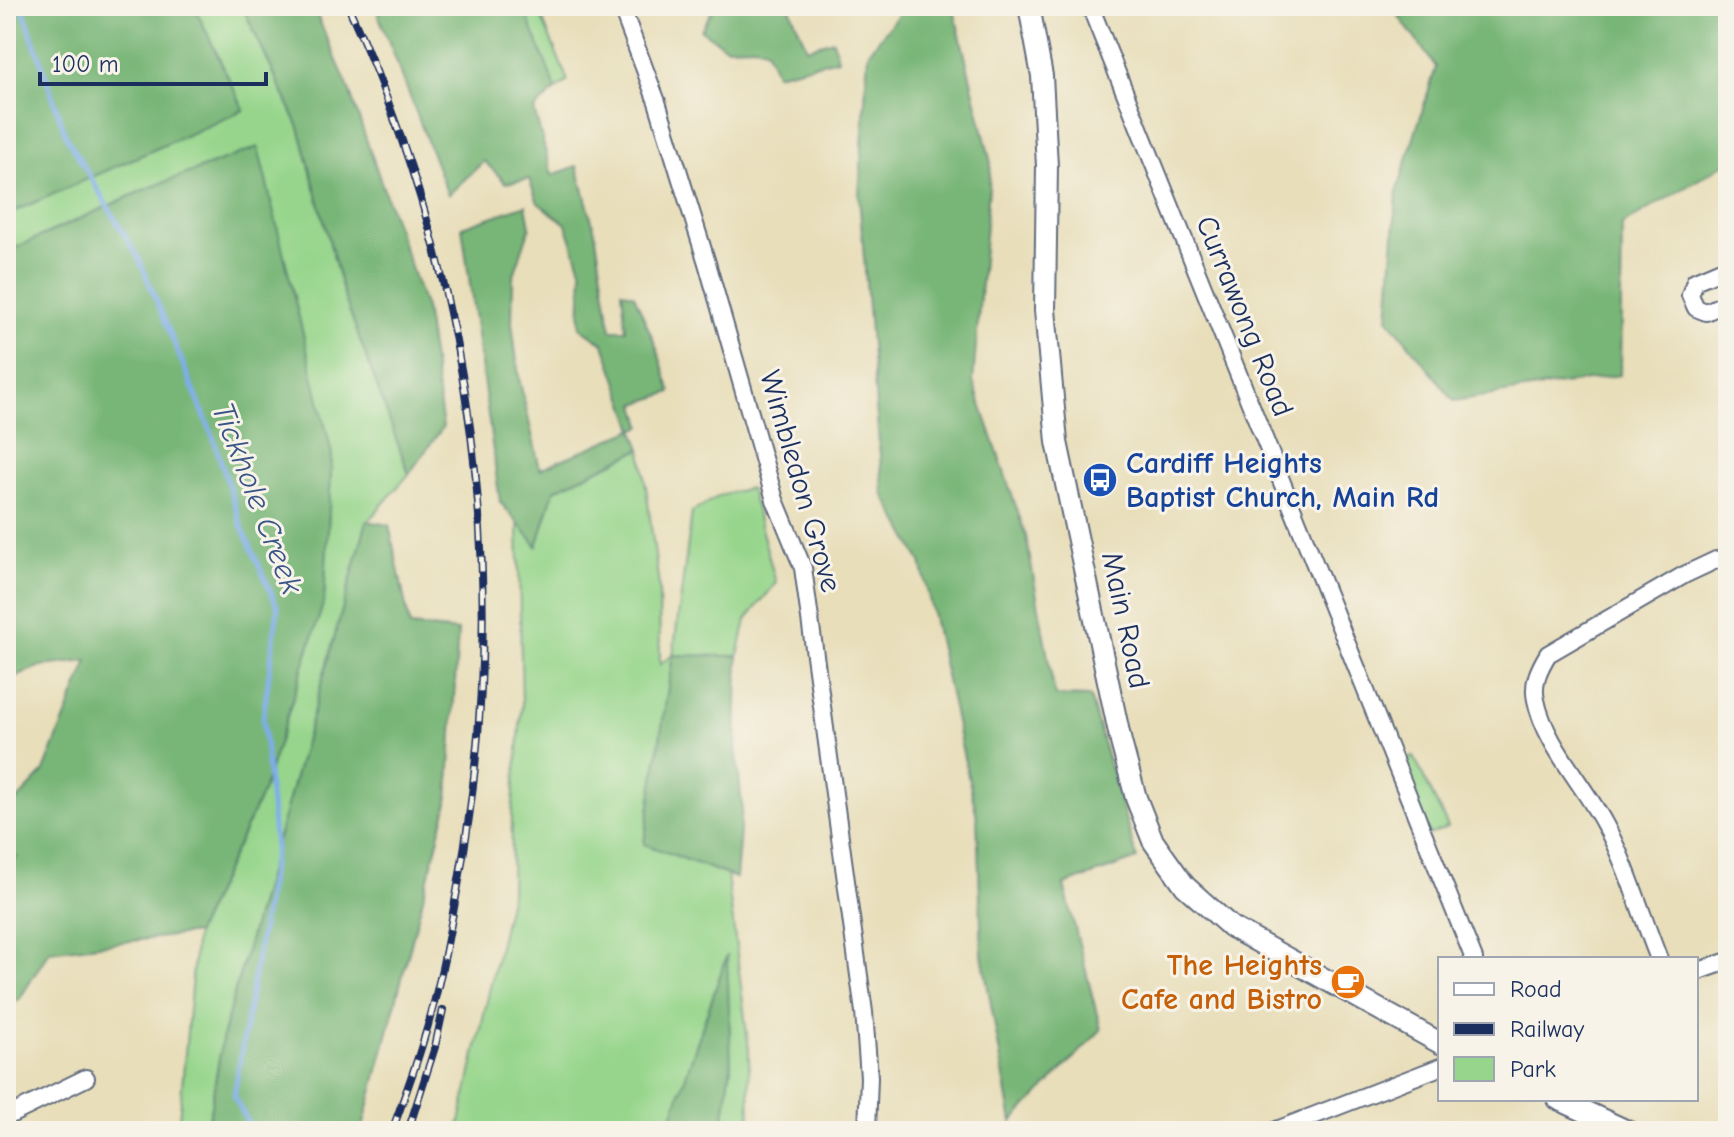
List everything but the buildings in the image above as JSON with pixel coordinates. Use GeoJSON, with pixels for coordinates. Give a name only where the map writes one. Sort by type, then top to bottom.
{"type":"FeatureCollection","features":[{"type":"Feature","properties":{"kind":"main road","name":"Main Road"},"geometry":{"type":"LineString","coordinates":[[1029,6],[1042,76],[1047,166],[1045,310],[1057,442],[1121,742],[1153,841],[1185,886],[1231,927],[1438,1042]]}},
{"type":"Feature","properties":{"kind":"main road"},"geometry":{"type":"LineString","coordinates":[[1562,1101],[1627,1131]]}},
{"type":"Feature","properties":{"kind":"street","name":"Wimbledon Grove"},"geometry":{"type":"LineString","coordinates":[[621,6],[657,102],[775,500],[803,568],[864,1012],[869,1077],[867,1131]]}},
{"type":"Feature","properties":{"kind":"street","name":"Currawong Road"},"geometry":{"type":"LineString","coordinates":[[1090,6],[1473,957]]}},
{"type":"Feature","properties":{"kind":"street"},"geometry":{"type":"LineString","coordinates":[[1728,267],[1695,281],[1690,295],[1696,308],[1706,312],[1728,302]]}},
{"type":"Feature","properties":{"kind":"street"},"geometry":{"type":"LineString","coordinates":[[1658,957],[1606,825],[1545,726],[1536,700],[1535,685],[1548,654],[1684,575],[1716,560],[1728,558]]}},
{"type":"Feature","properties":{"kind":"street"},"geometry":{"type":"LineString","coordinates":[[1698,971],[1728,961]]}},
{"type":"Feature","properties":{"kind":"street"},"geometry":{"type":"LineString","coordinates":[[1274,1131],[1438,1068]]}},
{"type":"Feature","properties":{"kind":"street"},"geometry":{"type":"LineString","coordinates":[[6,1117],[86,1078]]}},
{"type":"Feature","properties":{"kind":"green space"},"geometry":{"type":"Polygon","coordinates":[[[6,6],[194,6],[244,110],[6,215],[6,6]]]}},
{"type":"Feature","properties":{"kind":"green space"},"geometry":{"type":"Polygon","coordinates":[[[194,6],[242,6],[299,127],[344,296],[409,474],[367,522],[223,1034],[207,1131],[178,1131],[196,933],[263,791],[324,601],[332,454],[146,189],[6,252],[6,215],[243,110],[194,6]]]}},
{"type":"Feature","properties":{"kind":"green space"},"geometry":{"type":"Polygon","coordinates":[[[242,6],[313,6],[347,84],[425,308],[443,427],[409,474],[344,296],[299,127],[242,6]]]}},
{"type":"Feature","properties":{"kind":"green space"},"geometry":{"type":"Polygon","coordinates":[[[375,6],[523,6],[556,89],[534,110],[552,175],[577,166],[595,232],[611,330],[626,330],[622,291],[634,295],[671,392],[636,404],[642,426],[634,430],[641,449],[554,490],[537,546],[500,502],[462,227],[526,205],[530,227],[513,278],[512,323],[519,378],[540,469],[634,429],[604,344],[580,327],[582,272],[566,224],[538,203],[529,179],[506,183],[484,161],[448,195],[375,6]]]}},
{"type":"Feature","properties":{"kind":"green space"},"geometry":{"type":"Polygon","coordinates":[[[523,6],[537,6],[568,81],[556,89],[523,6]]]}},
{"type":"Feature","properties":{"kind":"green space"},"geometry":{"type":"Polygon","coordinates":[[[715,6],[789,6],[807,48],[833,40],[838,59],[776,74],[766,49],[755,46],[726,47],[701,30],[715,6]]]}},
{"type":"Feature","properties":{"kind":"green space"},"geometry":{"type":"Polygon","coordinates":[[[900,6],[953,6],[991,163],[973,381],[1026,536],[1055,696],[1090,697],[1137,859],[1064,885],[1101,1030],[1012,1122],[982,954],[977,817],[921,562],[883,493],[859,196],[868,53],[902,10],[900,6]]]}},
{"type":"Feature","properties":{"kind":"green space"},"geometry":{"type":"Polygon","coordinates":[[[1391,6],[1728,6],[1728,162],[1622,225],[1620,375],[1454,401],[1388,318],[1397,192],[1436,67],[1391,6]]]}},
{"type":"Feature","properties":{"kind":"green space"},"geometry":{"type":"Polygon","coordinates":[[[258,147],[332,454],[324,601],[263,791],[196,933],[49,951],[19,1000],[6,1008],[6,864],[17,857],[6,851],[6,812],[43,773],[88,661],[41,666],[6,680],[6,252],[146,189],[258,147]]]}},
{"type":"Feature","properties":{"kind":"green space"},"geometry":{"type":"Polygon","coordinates":[[[641,449],[659,586],[660,664],[673,655],[692,512],[721,495],[750,488],[776,583],[746,620],[738,656],[673,656],[644,843],[727,875],[749,1050],[750,1131],[722,1131],[731,1066],[726,958],[667,1131],[458,1131],[511,893],[512,813],[522,705],[518,523],[537,546],[554,490],[641,449]]]}},
{"type":"Feature","properties":{"kind":"green space"},"geometry":{"type":"Polygon","coordinates":[[[367,521],[389,525],[410,626],[458,631],[448,802],[362,1131],[207,1131],[223,1034],[367,521]]]}},
{"type":"Feature","properties":{"kind":"green space"},"geometry":{"type":"Polygon","coordinates":[[[673,655],[738,656],[736,747],[742,806],[736,878],[644,844],[673,655]]]}},
{"type":"Feature","properties":{"kind":"green space"},"geometry":{"type":"Polygon","coordinates":[[[1414,757],[1448,827],[1429,835],[1398,762],[1414,757]]]}},
{"type":"Feature","properties":{"kind":"green space"},"geometry":{"type":"Polygon","coordinates":[[[727,955],[731,1066],[722,1131],[667,1131],[727,955]]]}},
{"type":"Feature","properties":{"kind":"waterway","name":"Tickhole Creek"},"geometry":{"type":"LineString","coordinates":[[22,6],[66,136],[139,259],[212,434],[241,525],[278,608],[263,719],[275,848],[234,1096],[252,1131]]}},
{"type":"Feature","properties":{"kind":"railway"},"geometry":{"type":"LineString","coordinates":[[348,6],[391,111],[426,217],[453,325],[471,434],[481,545],[482,656],[475,768],[459,880],[434,1005],[392,1131]]}},
{"type":"Feature","properties":{"kind":"railway"},"geometry":{"type":"LineString","coordinates":[[408,1131],[435,1047],[443,1010]]}},
{"type":"Feature","properties":{"kind":"place","name":"Cardiff Heights Baptist Church, Main Rd"},"geometry":{"type":"Point","coordinates":[1100,480]}},
{"type":"Feature","properties":{"kind":"place","name":"The Heights Cafe and Bistro"},"geometry":{"type":"Point","coordinates":[1348,982]}}]}
